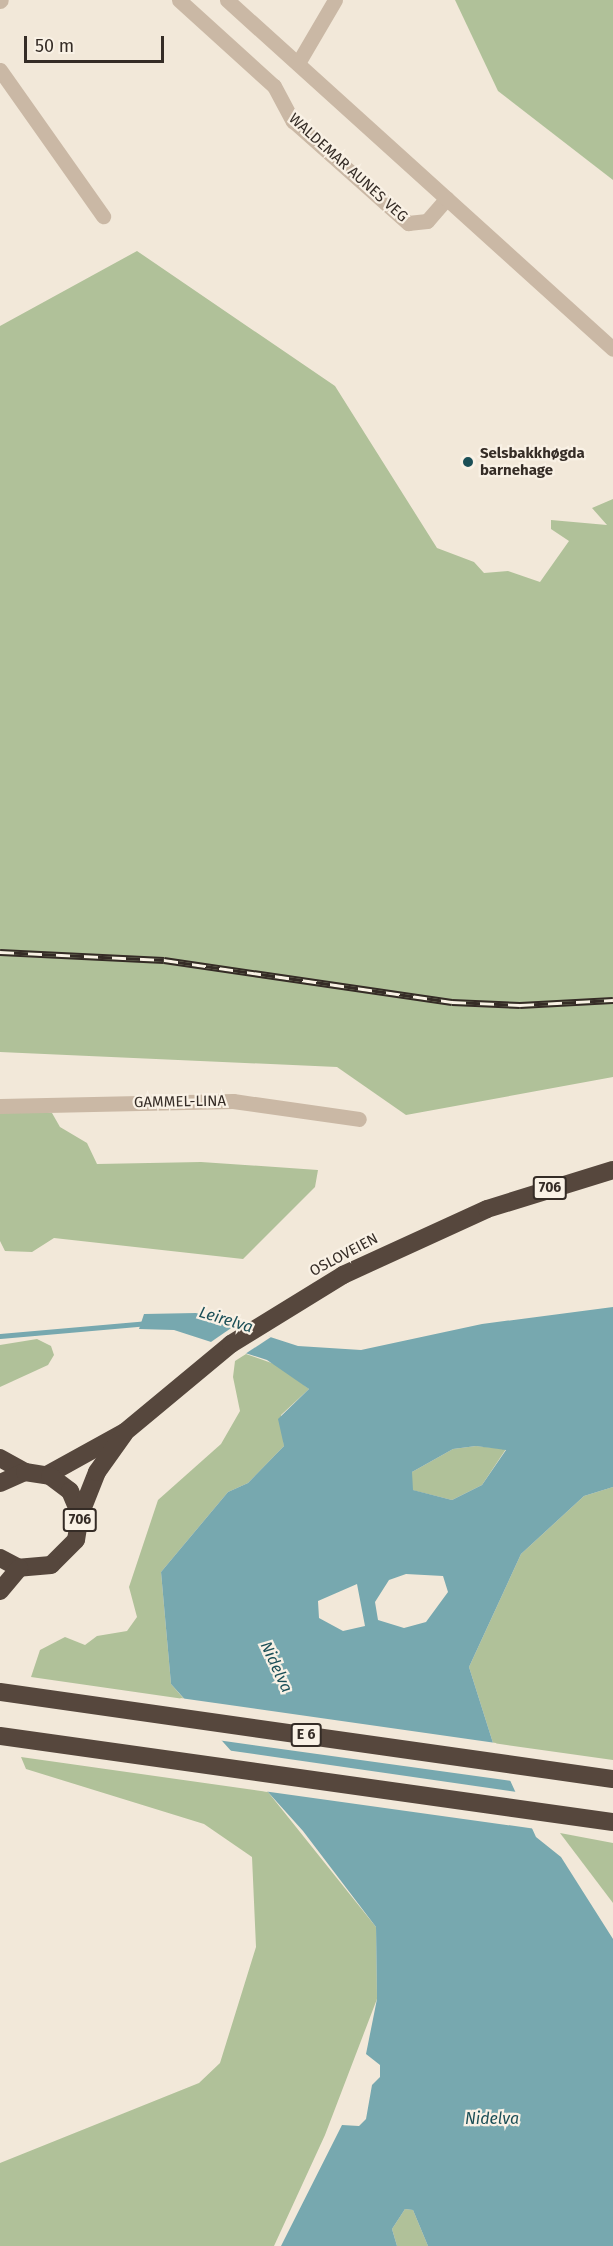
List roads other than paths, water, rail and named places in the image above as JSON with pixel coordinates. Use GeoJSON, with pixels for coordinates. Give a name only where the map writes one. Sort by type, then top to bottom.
{"type":"FeatureCollection","features":[{"type":"Feature","properties":{"kind":"highway","name":"OSLOVEIEN"},"geometry":{"type":"LineString","coordinates":[[46,1475],[125,1432],[160,1401],[269,1319],[384,1253],[487,1209],[613,1170]]}},
{"type":"Feature","properties":{"kind":"highway","name":"OSLOVEIEN"},"geometry":{"type":"LineString","coordinates":[[80,1515],[97,1472],[125,1432]]}},
{"type":"Feature","properties":{"kind":"highway","name":"706"},"geometry":{"type":"LineString","coordinates":[[0,1458],[25,1472],[46,1475],[70,1491],[80,1515],[76,1540],[61,1560],[41,1568],[19,1568]]}},
{"type":"Feature","properties":{"kind":"highway"},"geometry":{"type":"LineString","coordinates":[[0,1483],[25,1472]]}},
{"type":"Feature","properties":{"kind":"highway"},"geometry":{"type":"LineString","coordinates":[[0,1558],[19,1568],[0,1591]]}},
{"type":"Feature","properties":{"kind":"highway","name":"E 6"},"geometry":{"type":"LineString","coordinates":[[0,1692],[613,1779]]}},
{"type":"Feature","properties":{"kind":"highway"},"geometry":{"type":"LineString","coordinates":[[0,1736],[613,1822]]}},
{"type":"Feature","properties":{"kind":"street","name":"WALDEMAR AUNES VEG"},"geometry":{"type":"LineString","coordinates":[[179,0],[274,87],[293,121],[408,223],[427,221],[447,198]]}},
{"type":"Feature","properties":{"kind":"street"},"geometry":{"type":"LineString","coordinates":[[227,0],[613,349]]}},
{"type":"Feature","properties":{"kind":"street"},"geometry":{"type":"LineString","coordinates":[[298,63],[334,0]]}},
{"type":"Feature","properties":{"kind":"street"},"geometry":{"type":"LineString","coordinates":[[0,70],[103,216]]}},
{"type":"Feature","properties":{"kind":"street","name":"GAMMEL-LINA"},"geometry":{"type":"LineString","coordinates":[[0,1106],[232,1101],[359,1119]]}},
{"type":"Feature","properties":{"kind":"water","name":"Nidelva"},"geometry":{"type":"Polygon","coordinates":[[[613,1307],[613,1487],[584,1496],[521,1554],[469,1667],[493,1743],[536,1837],[561,1857],[613,1939],[613,2246],[428,2246],[413,2210],[405,2209],[392,2229],[397,2246],[281,2246],[342,2125],[359,2126],[366,2119],[372,2085],[380,2077],[380,2065],[366,2054],[377,1999],[376,1927],[303,1831],[171,1684],[161,1572],[228,1492],[248,1483],[284,1446],[278,1419],[309,1389],[267,1360],[174,1330],[139,1329],[144,1314],[196,1313],[298,1346],[361,1350],[482,1324],[613,1307]],[[476,1446],[453,1449],[412,1472],[413,1490],[452,1500],[482,1485],[506,1450],[476,1446]],[[406,1574],[389,1580],[375,1602],[378,1620],[404,1628],[426,1622],[448,1592],[443,1576],[406,1574]],[[357,1584],[318,1601],[319,1618],[343,1631],[365,1626],[357,1584]]]}},
{"type":"Feature","properties":{"kind":"waterway","name":"Leirelva"},"geometry":{"type":"LineString","coordinates":[[0,1336],[148,1323]]}},
{"type":"Feature","properties":{"kind":"railway"},"geometry":{"type":"LineString","coordinates":[[0,952],[164,960],[452,1002],[520,1005],[613,1000]]}},
{"type":"Feature","properties":{"kind":"place","name":"Selsbakkhøgda barnehage"},"geometry":{"type":"Point","coordinates":[468,462]}}]}
